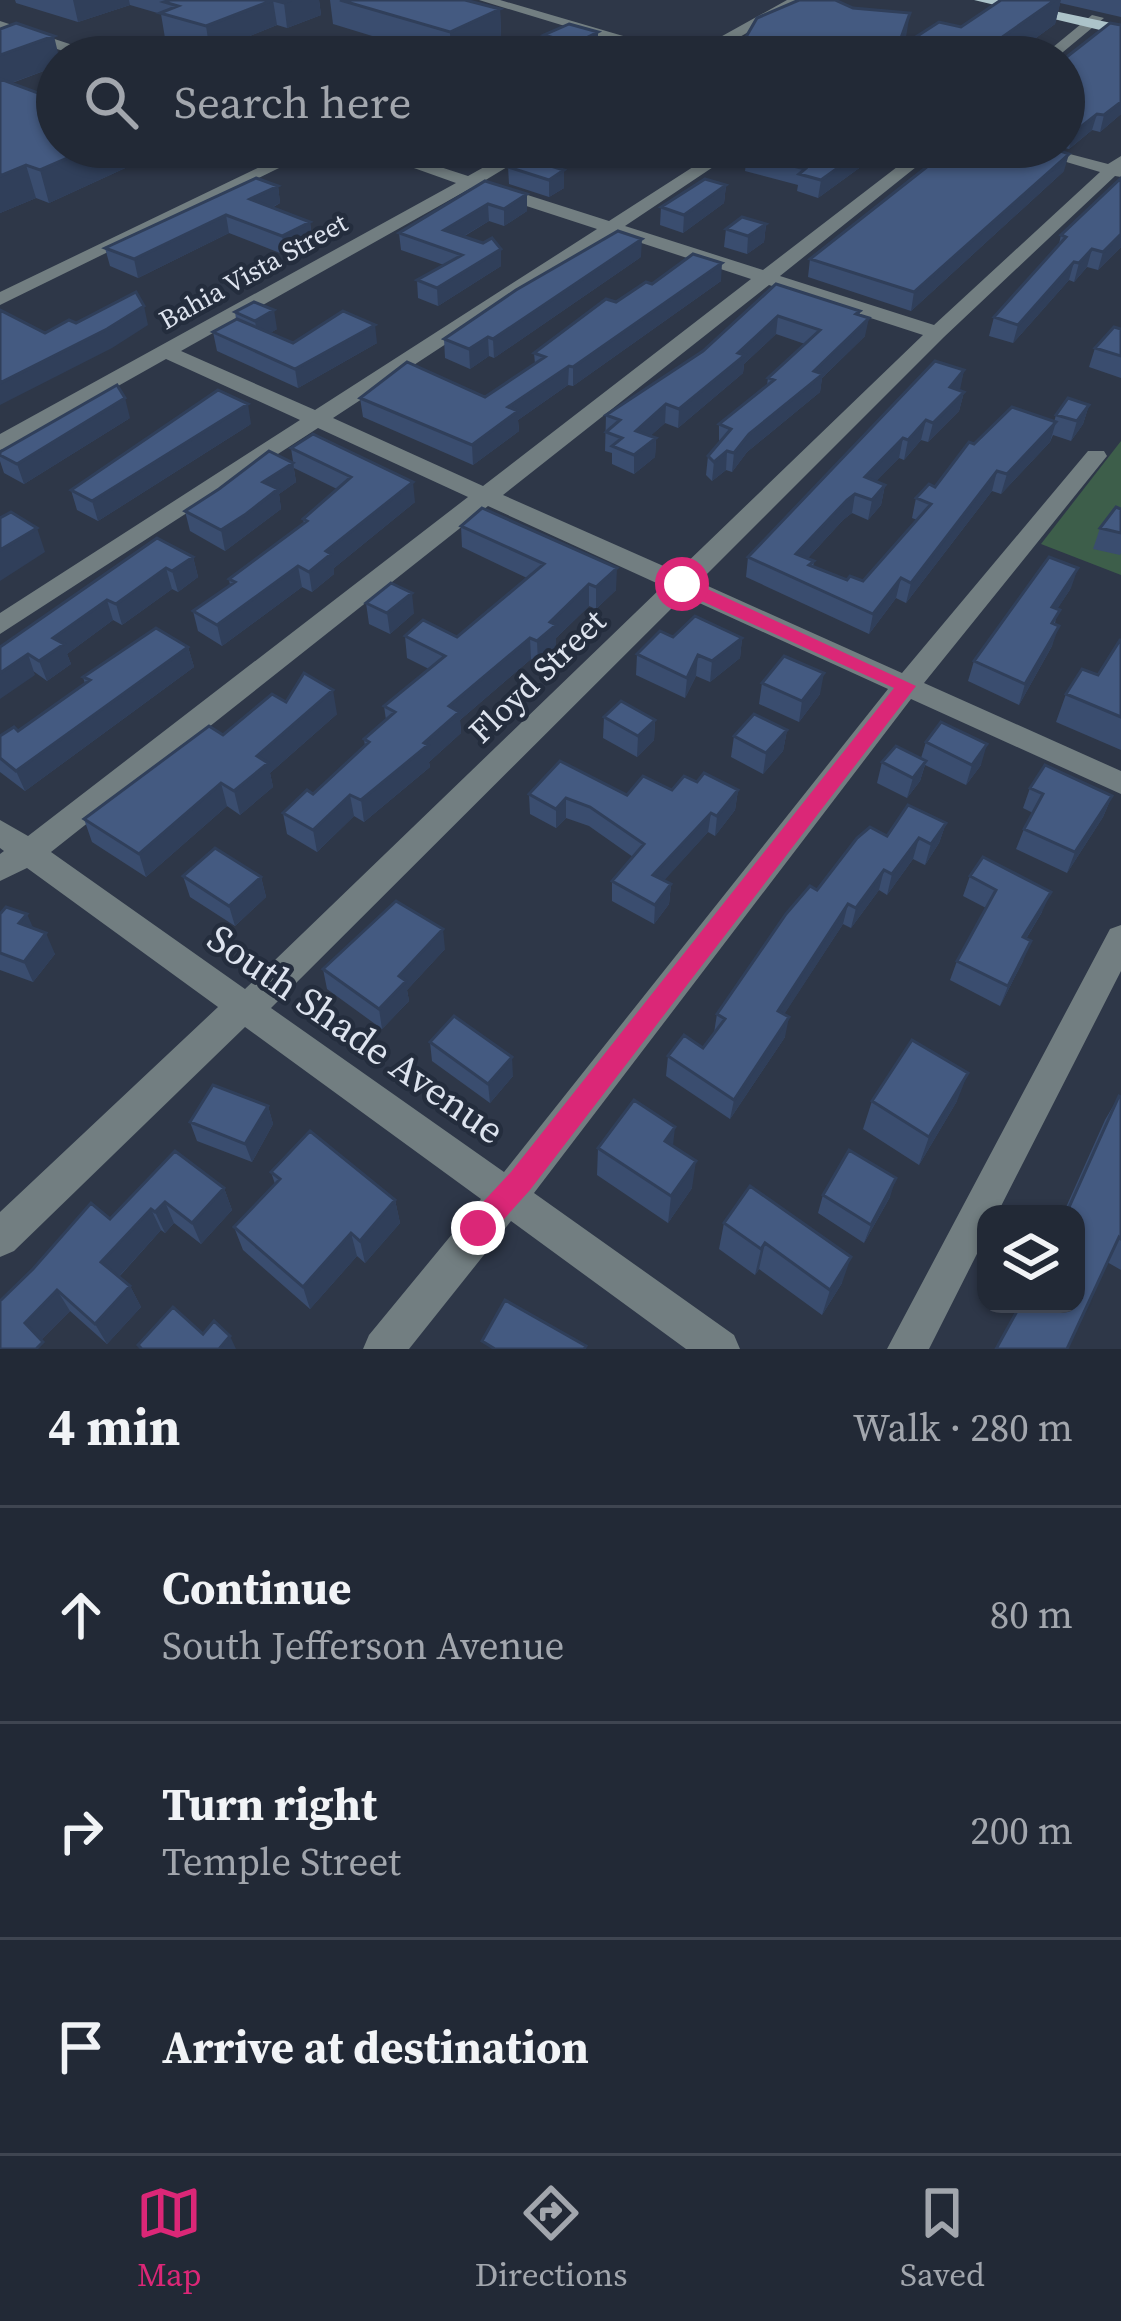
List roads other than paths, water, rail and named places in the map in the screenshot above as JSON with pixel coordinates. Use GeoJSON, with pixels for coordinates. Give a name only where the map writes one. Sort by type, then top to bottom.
{"type":"FeatureCollection","features":[{"type":"Feature","properties":{"kind":"main road"},"geometry":{"type":"LineString","coordinates":[[981,0],[1094,21]]}},
{"type":"Feature","properties":{"kind":"main road"},"geometry":{"type":"LineString","coordinates":[[1012,0],[1121,27]]}},
{"type":"Feature","properties":{"kind":"street"},"geometry":{"type":"LineString","coordinates":[[486,0],[610,36]]}},
{"type":"Feature","properties":{"kind":"street"},"geometry":{"type":"LineString","coordinates":[[732,36],[797,0]]}},
{"type":"Feature","properties":{"kind":"street"},"geometry":{"type":"LineString","coordinates":[[1075,36],[1094,21]]}},
{"type":"Feature","properties":{"kind":"street"},"geometry":{"type":"LineString","coordinates":[[5,30],[36,39]]}},
{"type":"Feature","properties":{"kind":"street"},"geometry":{"type":"LineString","coordinates":[[1085,160],[1118,167]]}},
{"type":"Feature","properties":{"kind":"street","name":"Floyd Street"},"geometry":{"type":"LineString","coordinates":[[0,1238],[221,1024],[244,1008],[937,333],[1118,167]]}},
{"type":"Feature","properties":{"kind":"street"},"geometry":{"type":"LineString","coordinates":[[0,299],[271,168]]}},
{"type":"Feature","properties":{"kind":"street"},"geometry":{"type":"LineString","coordinates":[[426,168],[937,333]]}},
{"type":"Feature","properties":{"kind":"street","name":"Bahia Vista Street"},"geometry":{"type":"LineString","coordinates":[[0,443],[494,168]]}},
{"type":"Feature","properties":{"kind":"street"},"geometry":{"type":"LineString","coordinates":[[0,625],[703,168]]}},
{"type":"Feature","properties":{"kind":"street"},"geometry":{"type":"LineString","coordinates":[[9,850],[488,496],[906,168]]}},
{"type":"Feature","properties":{"kind":"street"},"geometry":{"type":"LineString","coordinates":[[165,351],[1121,783]]}},
{"type":"Feature","properties":{"kind":"street"},"geometry":{"type":"LineString","coordinates":[[383,1349],[906,686],[1096,456]]}},
{"type":"Feature","properties":{"kind":"street","name":"South Shade Avenue"},"geometry":{"type":"LineString","coordinates":[[9,850],[244,1008],[720,1349]]}},
{"type":"Feature","properties":{"kind":"street"},"geometry":{"type":"LineString","coordinates":[[907,1349],[1121,939]]}}]}
